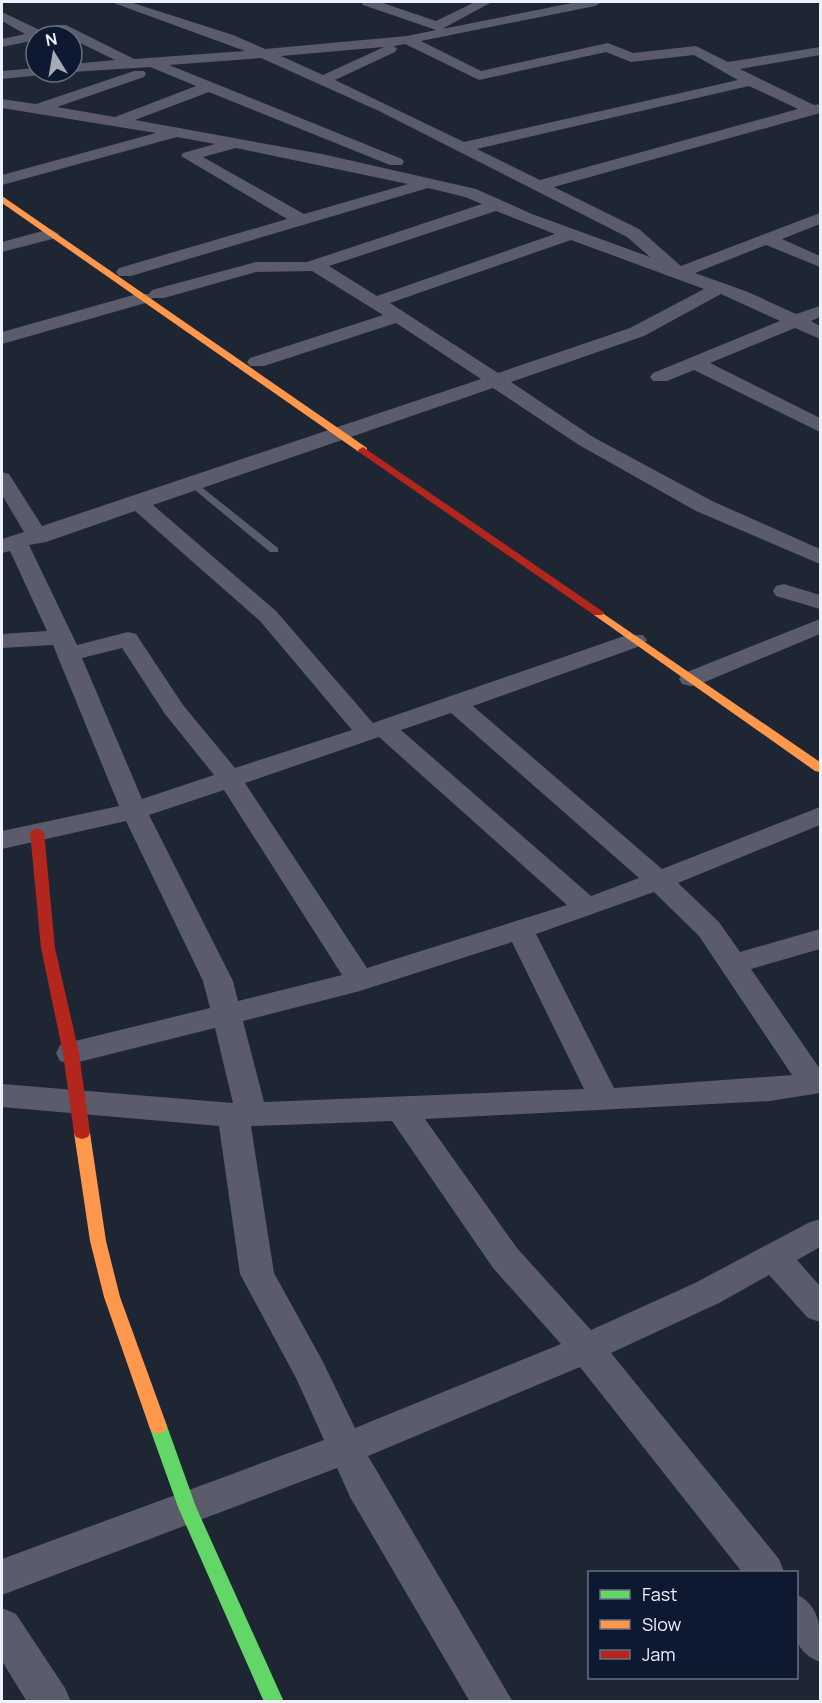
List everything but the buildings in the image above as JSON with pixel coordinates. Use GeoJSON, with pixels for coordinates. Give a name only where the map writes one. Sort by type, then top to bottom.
{"type":"FeatureCollection","features":[{"type":"Feature","properties":{"kind":"main road"},"geometry":{"type":"LineString","coordinates":[[2,185],[125,272],[150,296],[347,433],[634,640],[707,675],[820,768]]}},
{"type":"Feature","properties":{"kind":"main road"},"geometry":{"type":"LineString","coordinates":[[2,199],[50,234],[257,362],[347,433],[504,531]]}},
{"type":"Feature","properties":{"kind":"main road"},"geometry":{"type":"LineString","coordinates":[[37,832],[48,948],[71,1053],[98,1241],[112,1297],[187,1507],[274,1701]]}},
{"type":"Feature","properties":{"kind":"street"},"geometry":{"type":"LineString","coordinates":[[118,2],[228,38],[464,147],[633,233],[679,273]]}},
{"type":"Feature","properties":{"kind":"street"},"geometry":{"type":"LineString","coordinates":[[368,2],[437,26]]}},
{"type":"Feature","properties":{"kind":"street"},"geometry":{"type":"LineString","coordinates":[[322,81],[485,2]]}},
{"type":"Feature","properties":{"kind":"street"},"geometry":{"type":"LineString","coordinates":[[84,67],[155,65],[407,40],[595,2]]}},
{"type":"Feature","properties":{"kind":"street"},"geometry":{"type":"LineString","coordinates":[[2,16],[24,27]]}},
{"type":"Feature","properties":{"kind":"street"},"geometry":{"type":"LineString","coordinates":[[2,44],[24,39]]}},
{"type":"Feature","properties":{"kind":"street"},"geometry":{"type":"LineString","coordinates":[[84,40],[133,64]]}},
{"type":"Feature","properties":{"kind":"street"},"geometry":{"type":"LineString","coordinates":[[407,40],[479,76],[608,47],[631,58],[696,50],[751,81],[816,109]]}},
{"type":"Feature","properties":{"kind":"street"},"geometry":{"type":"LineString","coordinates":[[726,67],[820,51]]}},
{"type":"Feature","properties":{"kind":"street"},"geometry":{"type":"LineString","coordinates":[[84,58],[98,66]]}},
{"type":"Feature","properties":{"kind":"street"},"geometry":{"type":"LineString","coordinates":[[38,108],[155,65],[391,160],[435,184]]}},
{"type":"Feature","properties":{"kind":"street"},"geometry":{"type":"LineString","coordinates":[[2,75],[24,73]]}},
{"type":"Feature","properties":{"kind":"street"},"geometry":{"type":"LineString","coordinates":[[464,147],[751,81]]}},
{"type":"Feature","properties":{"kind":"street"},"geometry":{"type":"LineString","coordinates":[[117,121],[208,87]]}},
{"type":"Feature","properties":{"kind":"street"},"geometry":{"type":"LineString","coordinates":[[2,103],[237,143],[470,193],[570,235],[719,288],[820,333]]}},
{"type":"Feature","properties":{"kind":"street"},"geometry":{"type":"LineString","coordinates":[[538,186],[816,109]]}},
{"type":"Feature","properties":{"kind":"street"},"geometry":{"type":"LineString","coordinates":[[2,180],[178,132]]}},
{"type":"Feature","properties":{"kind":"street"},"geometry":{"type":"LineString","coordinates":[[237,143],[189,156],[303,221]]}},
{"type":"Feature","properties":{"kind":"street"},"geometry":{"type":"LineString","coordinates":[[125,272],[435,184]]}},
{"type":"Feature","properties":{"kind":"street"},"geometry":{"type":"LineString","coordinates":[[2,338],[254,267],[273,266],[300,269],[315,265],[497,205]]}},
{"type":"Feature","properties":{"kind":"street"},"geometry":{"type":"LineString","coordinates":[[679,273],[820,218]]}},
{"type":"Feature","properties":{"kind":"street"},"geometry":{"type":"LineString","coordinates":[[2,247],[50,234]]}},
{"type":"Feature","properties":{"kind":"street"},"geometry":{"type":"LineString","coordinates":[[376,302],[570,235]]}},
{"type":"Feature","properties":{"kind":"street"},"geometry":{"type":"LineString","coordinates":[[766,239],[820,262]]}},
{"type":"Feature","properties":{"kind":"street"},"geometry":{"type":"LineString","coordinates":[[315,265],[398,316],[586,441],[704,506],[820,557]]}},
{"type":"Feature","properties":{"kind":"street"},"geometry":{"type":"LineString","coordinates":[[19,541],[347,433],[637,332],[719,288]]}},
{"type":"Feature","properties":{"kind":"street"},"geometry":{"type":"LineString","coordinates":[[660,376],[820,311]]}},
{"type":"Feature","properties":{"kind":"street"},"geometry":{"type":"LineString","coordinates":[[257,362],[398,316]]}},
{"type":"Feature","properties":{"kind":"street"},"geometry":{"type":"LineString","coordinates":[[695,363],[820,426]]}},
{"type":"Feature","properties":{"kind":"street"},"geometry":{"type":"LineString","coordinates":[[2,478],[19,541],[134,811],[218,981],[227,1015],[243,1114],[237,1153],[257,1274],[310,1371],[363,1485],[493,1701]]}},
{"type":"Feature","properties":{"kind":"street"},"geometry":{"type":"LineString","coordinates":[[138,503],[268,616],[375,730],[588,908]]}},
{"type":"Feature","properties":{"kind":"street"},"geometry":{"type":"LineString","coordinates":[[784,591],[820,602]]}},
{"type":"Feature","properties":{"kind":"street"},"geometry":{"type":"LineString","coordinates":[[707,675],[820,626]]}},
{"type":"Feature","properties":{"kind":"street"},"geometry":{"type":"LineString","coordinates":[[2,640],[65,645],[128,639],[174,710],[230,779],[360,981]]}},
{"type":"Feature","properties":{"kind":"street"},"geometry":{"type":"LineString","coordinates":[[2,840],[134,811],[456,704],[634,640]]}},
{"type":"Feature","properties":{"kind":"street"},"geometry":{"type":"LineString","coordinates":[[2,1096],[243,1114],[770,1090],[817,1082],[709,929],[659,881],[456,704]]}},
{"type":"Feature","properties":{"kind":"street"},"geometry":{"type":"LineString","coordinates":[[71,1053],[360,981],[588,908],[820,815]]}},
{"type":"Feature","properties":{"kind":"street"},"geometry":{"type":"LineString","coordinates":[[520,930],[604,1099]]}},
{"type":"Feature","properties":{"kind":"street"},"geometry":{"type":"LineString","coordinates":[[733,964],[820,939]]}},
{"type":"Feature","properties":{"kind":"street"},"geometry":{"type":"LineString","coordinates":[[399,1107],[505,1258],[586,1348],[764,1571]]}},
{"type":"Feature","properties":{"kind":"street"},"geometry":{"type":"LineString","coordinates":[[2,1577],[346,1448],[520,1378],[707,1293],[820,1232]]}},
{"type":"Feature","properties":{"kind":"street"},"geometry":{"type":"LineString","coordinates":[[773,1257],[820,1308]]}},
{"type":"Feature","properties":{"kind":"street"},"geometry":{"type":"LineString","coordinates":[[798,1615],[820,1643]]}},
{"type":"Feature","properties":{"kind":"street"},"geometry":{"type":"LineString","coordinates":[[2,1627],[51,1701]]}},
{"type":"Feature","properties":{"kind":"lane"},"geometry":{"type":"LineString","coordinates":[[194,484],[274,550]]}},
{"type":"Feature","properties":{"kind":"traffic: fast"},"geometry":{"type":"LineString","coordinates":[[158,1426],[187,1507],[274,1702]]}},
{"type":"Feature","properties":{"kind":"traffic: slow"},"geometry":{"type":"LineString","coordinates":[[2,199],[363,450]]}},
{"type":"Feature","properties":{"kind":"traffic: slow"},"geometry":{"type":"LineString","coordinates":[[598,613],[820,768]]}},
{"type":"Feature","properties":{"kind":"traffic: slow"},"geometry":{"type":"LineString","coordinates":[[82,1133],[98,1241],[112,1297],[158,1426]]}},
{"type":"Feature","properties":{"kind":"traffic: jam"},"geometry":{"type":"LineString","coordinates":[[363,450],[598,613]]}},
{"type":"Feature","properties":{"kind":"traffic: jam"},"geometry":{"type":"LineString","coordinates":[[37,832],[48,948],[71,1053],[82,1133]]}}]}
